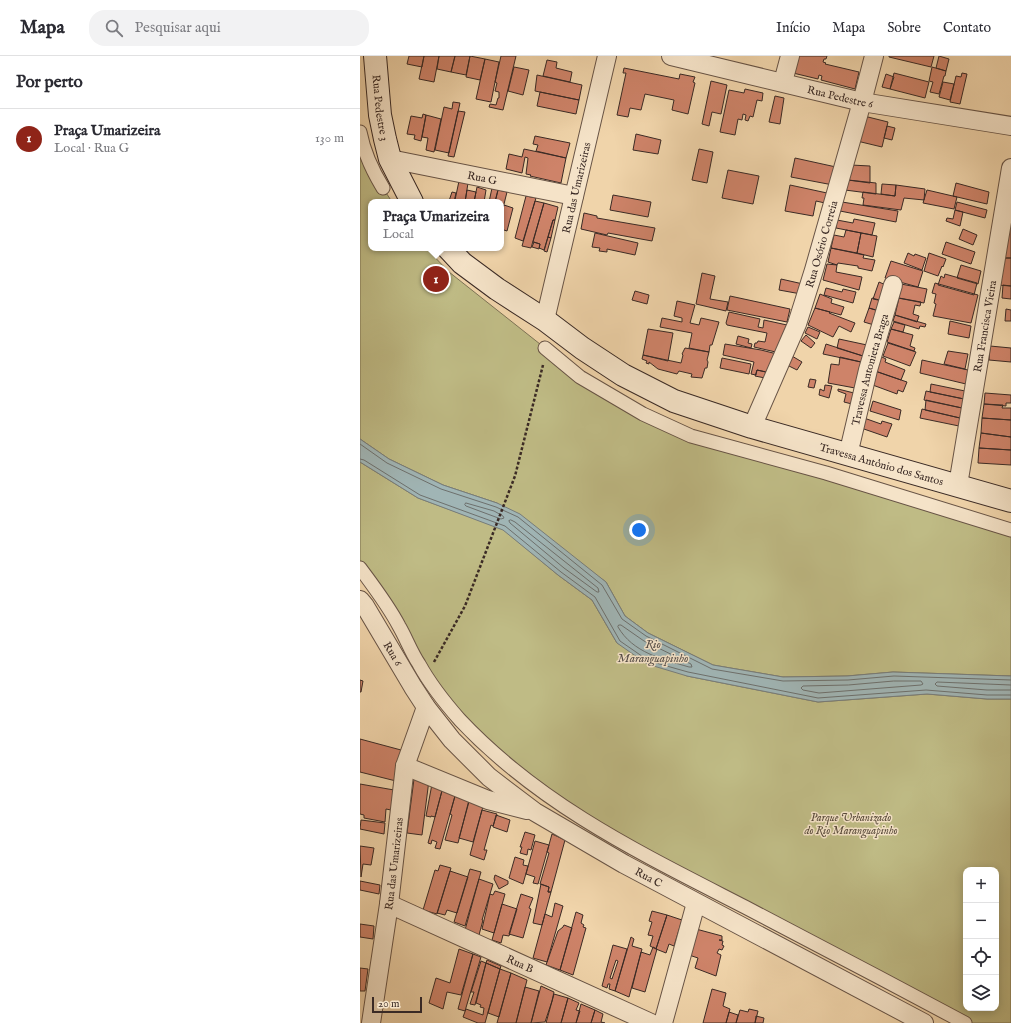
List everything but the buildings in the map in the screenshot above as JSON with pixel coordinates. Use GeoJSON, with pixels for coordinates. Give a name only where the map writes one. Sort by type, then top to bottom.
{"type":"FeatureCollection","features":[{"type":"Feature","properties":{"kind":"main road","name":"Rua Pedestre 3"},"geometry":{"type":"LineString","coordinates":[[375,56],[380,115],[390,159],[410,199]]}},
{"type":"Feature","properties":{"kind":"main road","name":"Travessa Antônio dos Santos"},"geometry":{"type":"LineString","coordinates":[[451,251],[462,263],[497,289],[546,320],[582,348],[623,375],[674,401],[752,427],[1011,501]]}},
{"type":"Feature","properties":{"kind":"street","name":"Rua Pedestre 6"},"geometry":{"type":"LineString","coordinates":[[671,56],[862,102],[1011,126]]}},
{"type":"Feature","properties":{"kind":"street"},"geometry":{"type":"LineString","coordinates":[[782,82],[790,56]]}},
{"type":"Feature","properties":{"kind":"street","name":"Rua Osório Correia"},"geometry":{"type":"LineString","coordinates":[[752,427],[797,324],[814,270],[874,56]]}},
{"type":"Feature","properties":{"kind":"street","name":"Rua das Umarizeiras"},"geometry":{"type":"LineString","coordinates":[[546,320],[574,196],[601,57]]}},
{"type":"Feature","properties":{"kind":"street"},"geometry":{"type":"LineString","coordinates":[[360,132],[362,144],[370,166],[383,188]]}},
{"type":"Feature","properties":{"kind":"street","name":"Rua G"},"geometry":{"type":"LineString","coordinates":[[390,159],[574,196]]}},
{"type":"Feature","properties":{"kind":"street","name":"Rua Francisca Vieira"},"geometry":{"type":"LineString","coordinates":[[958,485],[1011,168]]}},
{"type":"Feature","properties":{"kind":"street","name":"Travessa Antonieta Braga"},"geometry":{"type":"LineString","coordinates":[[848,454],[868,370],[893,285]]}},
{"type":"Feature","properties":{"kind":"street"},"geometry":{"type":"LineString","coordinates":[[546,349],[580,378],[643,414],[691,436],[826,473],[1011,530]]}},
{"type":"Feature","properties":{"kind":"street"},"geometry":{"type":"LineString","coordinates":[[360,568],[379,593],[418,663],[438,693],[459,719],[516,771],[571,812],[602,832],[679,874],[965,1023]]}},
{"type":"Feature","properties":{"kind":"street","name":"Rua 6"},"geometry":{"type":"LineString","coordinates":[[360,600],[426,707]]}},
{"type":"Feature","properties":{"kind":"street","name":"Rua das Umarizeiras"},"geometry":{"type":"LineString","coordinates":[[371,1023],[389,904],[405,766],[426,707]]}},
{"type":"Feature","properties":{"kind":"street","name":"Rua C"},"geometry":{"type":"LineString","coordinates":[[426,707],[452,740],[489,777],[535,812],[624,864],[896,1016]]}},
{"type":"Feature","properties":{"kind":"street"},"geometry":{"type":"LineString","coordinates":[[405,766],[488,800],[535,812]]}},
{"type":"Feature","properties":{"kind":"street"},"geometry":{"type":"LineString","coordinates":[[663,1023],[696,903]]}},
{"type":"Feature","properties":{"kind":"street","name":"Rua B"},"geometry":{"type":"LineString","coordinates":[[389,904],[651,1023]]}},
{"type":"Feature","properties":{"kind":"street"},"geometry":{"type":"LineString","coordinates":[[896,1016],[924,1023]]}},
{"type":"Feature","properties":{"kind":"path"},"geometry":{"type":"LineString","coordinates":[[426,676],[465,606],[515,476],[546,349]]}},
{"type":"Feature","properties":{"kind":"green space"},"geometry":{"type":"Polygon","coordinates":[[[360,132],[383,188],[390,199],[368,199],[368,251],[429,251],[449,272],[545,348],[643,414],[1011,530],[1011,676],[893,672],[847,676],[783,677],[713,665],[648,633],[625,616],[606,582],[497,503],[443,485],[389,459],[360,439],[360,132]]]}},
{"type":"Feature","properties":{"kind":"green space","name":"Parque Urbanizado do Rio Maranguapinho"},"geometry":{"type":"Polygon","coordinates":[[[360,462],[418,498],[503,529],[558,575],[592,600],[617,643],[687,676],[818,702],[927,694],[987,699],[1011,699],[1011,1023],[965,1023],[602,832],[459,719],[360,568],[360,462]]]}},
{"type":"Feature","properties":{"kind":"water","name":"Rio Maranguapinho"},"geometry":{"type":"Polygon","coordinates":[[[360,439],[389,459],[443,485],[497,503],[520,514],[606,582],[625,616],[648,633],[713,665],[783,677],[847,676],[893,672],[1011,676],[1011,699],[987,699],[927,694],[818,702],[687,676],[647,664],[617,643],[592,600],[558,575],[503,530],[418,498],[360,462],[360,439]]]}},
{"type":"Feature","properties":{"kind":"place","name":"Praça Umarizeira"},"geometry":{"type":"Point","coordinates":[436,279]}}]}
